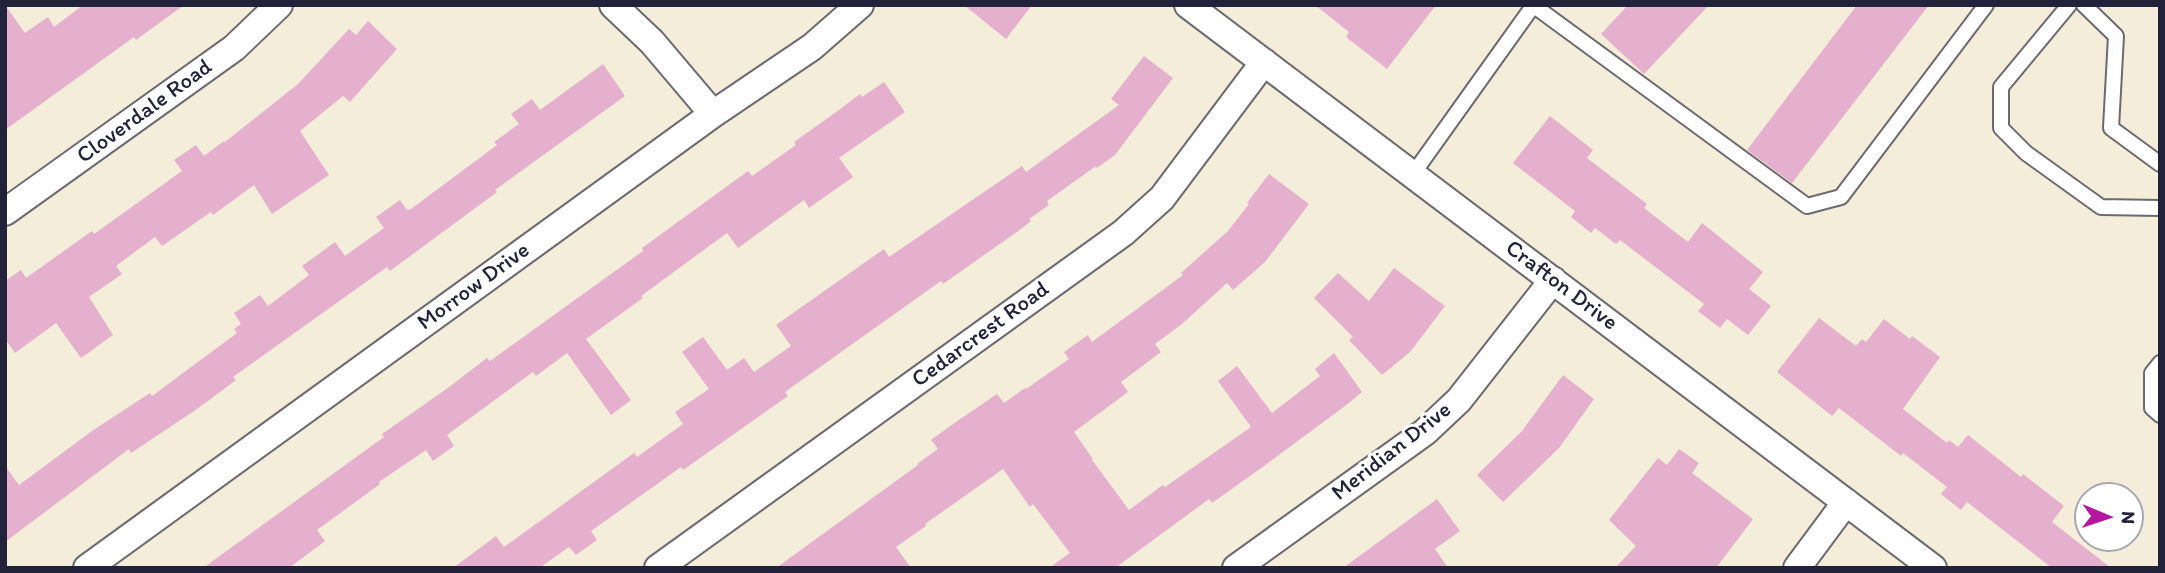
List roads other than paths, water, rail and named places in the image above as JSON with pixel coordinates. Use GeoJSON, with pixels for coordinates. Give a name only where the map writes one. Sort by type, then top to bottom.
{"type":"FeatureCollection","features":[{"type":"Feature","properties":{"kind":"street","name":"Cloverdale Road"},"geometry":{"type":"LineString","coordinates":[[5,212],[234,48],[279,5]]}},
{"type":"Feature","properties":{"kind":"street"},"geometry":{"type":"LineString","coordinates":[[613,5],[652,42],[713,114]]}},
{"type":"Feature","properties":{"kind":"street","name":"Morrow Drive"},"geometry":{"type":"LineString","coordinates":[[87,568],[713,114],[812,47],[860,5]]}},
{"type":"Feature","properties":{"kind":"street","name":"Crafton Drive"},"geometry":{"type":"LineString","coordinates":[[1188,5],[1933,568]]}},
{"type":"Feature","properties":{"kind":"street","name":"Cedarcrest Road"},"geometry":{"type":"LineString","coordinates":[[658,568],[1123,233],[1162,198],[1264,62]]}},
{"type":"Feature","properties":{"kind":"street","name":"Meridian Drive"},"geometry":{"type":"LineString","coordinates":[[1236,568],[1425,432],[1459,400],[1553,280]]}},
{"type":"Feature","properties":{"kind":"street"},"geometry":{"type":"LineString","coordinates":[[1797,568],[1846,502]]}},
{"type":"Feature","properties":{"kind":"lane"},"geometry":{"type":"LineString","coordinates":[[1413,174],[1533,5],[1807,206],[1841,197],[1986,5]]}},
{"type":"Feature","properties":{"kind":"lane"},"geometry":{"type":"LineString","coordinates":[[2069,5],[2001,87],[2001,128],[2026,153],[2101,207],[2160,208]]}},
{"type":"Feature","properties":{"kind":"lane"},"geometry":{"type":"LineString","coordinates":[[2084,5],[2116,36],[2111,128],[2160,164]]}},
{"type":"Feature","properties":{"kind":"lane"},"geometry":{"type":"LineString","coordinates":[[2160,363],[2152,373],[2152,408],[2160,415]]}}]}
